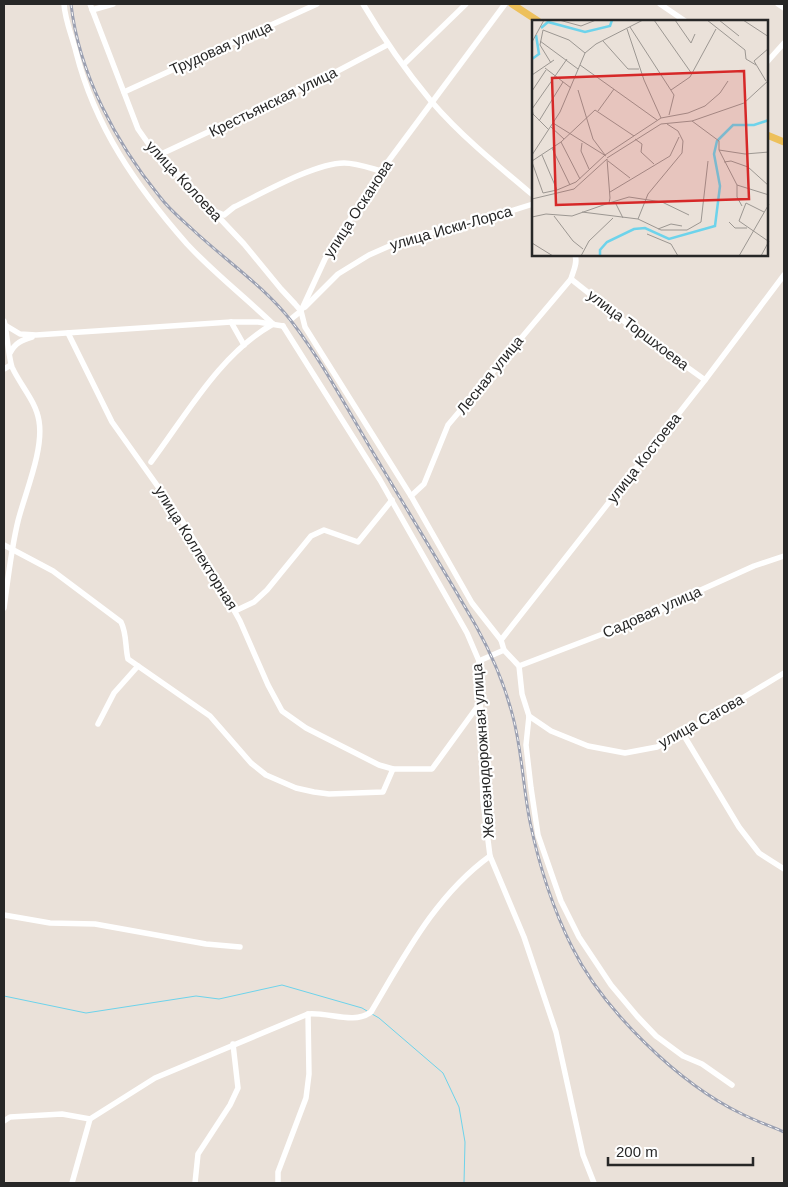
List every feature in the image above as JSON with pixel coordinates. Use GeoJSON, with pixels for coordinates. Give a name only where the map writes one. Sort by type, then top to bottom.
{"type":"FeatureCollection","features":[{"type":"Feature","properties":{"kind":"main road"},"geometry":{"type":"LineString","coordinates":[[512,4],[536,20]]}},
{"type":"Feature","properties":{"kind":"main road"},"geometry":{"type":"LineString","coordinates":[[768,135],[784,142]]}},
{"type":"Feature","properties":{"kind":"street"},"geometry":{"type":"LineString","coordinates":[[64,4],[82,77],[96,113],[116,150],[149,198],[188,244],[273,324]]}},
{"type":"Feature","properties":{"kind":"street"},"geometry":{"type":"LineString","coordinates":[[91,7],[113,4]]}},
{"type":"Feature","properties":{"kind":"street","name":"Трудовая улица"},"geometry":{"type":"LineString","coordinates":[[124,92],[317,4]]}},
{"type":"Feature","properties":{"kind":"street"},"geometry":{"type":"LineString","coordinates":[[363,4],[387,44],[432,102],[486,155],[532,194]]}},
{"type":"Feature","properties":{"kind":"street"},"geometry":{"type":"LineString","coordinates":[[404,64],[466,4]]}},
{"type":"Feature","properties":{"kind":"street","name":"улица Осканова"},"geometry":{"type":"LineString","coordinates":[[283,326],[301,311],[326,259],[382,171],[505,4]]}},
{"type":"Feature","properties":{"kind":"street"},"geometry":{"type":"LineString","coordinates":[[660,4],[684,20]]}},
{"type":"Feature","properties":{"kind":"street"},"geometry":{"type":"LineString","coordinates":[[778,4],[784,8]]}},
{"type":"Feature","properties":{"kind":"street","name":"улица Колоева"},"geometry":{"type":"LineString","coordinates":[[91,7],[138,129],[157,156],[177,173],[244,244],[301,311]]}},
{"type":"Feature","properties":{"kind":"street"},"geometry":{"type":"LineString","coordinates":[[768,61],[784,43]]}},
{"type":"Feature","properties":{"kind":"street","name":"Крестьянская улица"},"geometry":{"type":"LineString","coordinates":[[157,156],[330,75],[387,44]]}},
{"type":"Feature","properties":{"kind":"street"},"geometry":{"type":"LineString","coordinates":[[210,210],[224,215],[234,207],[328,166],[345,163],[382,171]]}},
{"type":"Feature","properties":{"kind":"street","name":"улица Иски-Лорса"},"geometry":{"type":"LineString","coordinates":[[301,311],[338,274],[369,255],[404,240],[489,218],[532,204]]}},
{"type":"Feature","properties":{"kind":"street","name":"Лесная улица"},"geometry":{"type":"LineString","coordinates":[[411,496],[424,484],[448,425],[571,279],[576,256]]}},
{"type":"Feature","properties":{"kind":"street","name":"улица Костоева"},"geometry":{"type":"LineString","coordinates":[[502,640],[784,276]]}},
{"type":"Feature","properties":{"kind":"street","name":"улица Торшхоева"},"geometry":{"type":"LineString","coordinates":[[571,279],[634,329],[705,380]]}},
{"type":"Feature","properties":{"kind":"street"},"geometry":{"type":"LineString","coordinates":[[301,311],[305,327],[411,496],[472,603],[502,640],[504,650],[518,666],[522,694],[530,716],[526,746],[530,788],[538,835],[561,901],[579,937],[611,984],[656,1036],[683,1056],[702,1064],[732,1085]]}},
{"type":"Feature","properties":{"kind":"street"},"geometry":{"type":"LineString","coordinates":[[258,322],[261,318],[261,313]]}},
{"type":"Feature","properties":{"kind":"street"},"geometry":{"type":"LineString","coordinates":[[232,322],[244,346]]}},
{"type":"Feature","properties":{"kind":"street"},"geometry":{"type":"LineString","coordinates":[[4,323],[20,334],[36,335],[232,322],[258,322],[283,326]]}},
{"type":"Feature","properties":{"kind":"street"},"geometry":{"type":"LineString","coordinates":[[4,323],[11,365],[34,406],[40,430],[37,453],[18,520],[12,549],[4,608]]}},
{"type":"Feature","properties":{"kind":"street"},"geometry":{"type":"LineString","coordinates":[[151,462],[218,372],[257,333],[273,324]]}},
{"type":"Feature","properties":{"kind":"street","name":"Железнодорожная улица"},"geometry":{"type":"LineString","coordinates":[[283,326],[392,500],[467,633],[479,662],[483,801],[490,856],[524,936],[556,1032],[583,1155],[594,1183]]}},
{"type":"Feature","properties":{"kind":"street","name":"улица Коллекторная"},"geometry":{"type":"LineString","coordinates":[[68,333],[112,422],[181,518],[235,611],[268,685],[282,711],[306,728],[343,745],[378,765],[393,769]]}},
{"type":"Feature","properties":{"kind":"street"},"geometry":{"type":"LineString","coordinates":[[10,354],[20,341],[36,335]]}},
{"type":"Feature","properties":{"kind":"street"},"geometry":{"type":"LineString","coordinates":[[4,369],[11,365]]}},
{"type":"Feature","properties":{"kind":"street"},"geometry":{"type":"LineString","coordinates":[[235,611],[254,602],[267,590],[311,536],[324,530],[358,542],[392,500]]}},
{"type":"Feature","properties":{"kind":"street"},"geometry":{"type":"LineString","coordinates":[[4,545],[53,571],[121,622],[125,631],[128,659],[210,716],[251,763],[266,775],[278,782],[296,788],[314,792],[372,794],[383,792],[393,769],[432,769],[480,703]]}},
{"type":"Feature","properties":{"kind":"street","name":"Садовая улица"},"geometry":{"type":"LineString","coordinates":[[518,666],[650,616],[692,594],[754,566],[784,556]]}},
{"type":"Feature","properties":{"kind":"street"},"geometry":{"type":"LineString","coordinates":[[479,662],[504,650]]}},
{"type":"Feature","properties":{"kind":"street"},"geometry":{"type":"LineString","coordinates":[[98,724],[114,692],[138,666]]}},
{"type":"Feature","properties":{"kind":"street","name":"улица Сагова"},"geometry":{"type":"LineString","coordinates":[[530,716],[551,731],[588,746],[625,753],[657,747],[683,734],[784,673]]}},
{"type":"Feature","properties":{"kind":"street"},"geometry":{"type":"LineString","coordinates":[[683,734],[739,827],[759,853],[784,867]]}},
{"type":"Feature","properties":{"kind":"street"},"geometry":{"type":"LineString","coordinates":[[72,1183],[90,1119],[155,1078],[308,1014],[320,1013],[354,1018],[363,1017],[371,1012],[408,950],[438,906],[472,869],[490,856]]}},
{"type":"Feature","properties":{"kind":"street"},"geometry":{"type":"LineString","coordinates":[[4,915],[50,923],[95,924],[206,944],[240,947]]}},
{"type":"Feature","properties":{"kind":"street"},"geometry":{"type":"LineString","coordinates":[[278,1183],[278,1172],[306,1098],[310,1074],[308,1014]]}},
{"type":"Feature","properties":{"kind":"street"},"geometry":{"type":"LineString","coordinates":[[195,1183],[198,1154],[230,1105],[238,1088],[233,1044]]}},
{"type":"Feature","properties":{"kind":"street"},"geometry":{"type":"LineString","coordinates":[[4,1121],[10,1117],[62,1114],[90,1119]]}},
{"type":"Feature","properties":{"kind":"waterway"},"geometry":{"type":"LineString","coordinates":[[4,996],[86,1013],[196,996],[219,999],[282,985],[367,1011]]}},
{"type":"Feature","properties":{"kind":"waterway"},"geometry":{"type":"LineString","coordinates":[[372,1014],[443,1073],[459,1107],[465,1142],[464,1183]]}},
{"type":"Feature","properties":{"kind":"railway"},"geometry":{"type":"LineString","coordinates":[[71,4],[75,30],[91,82],[115,131],[129,154],[167,206],[269,297],[303,336],[482,637],[493,659],[510,705],[530,822],[542,870],[565,932],[586,971],[623,1020],[669,1065],[718,1101],[747,1117],[784,1132]]}}]}
